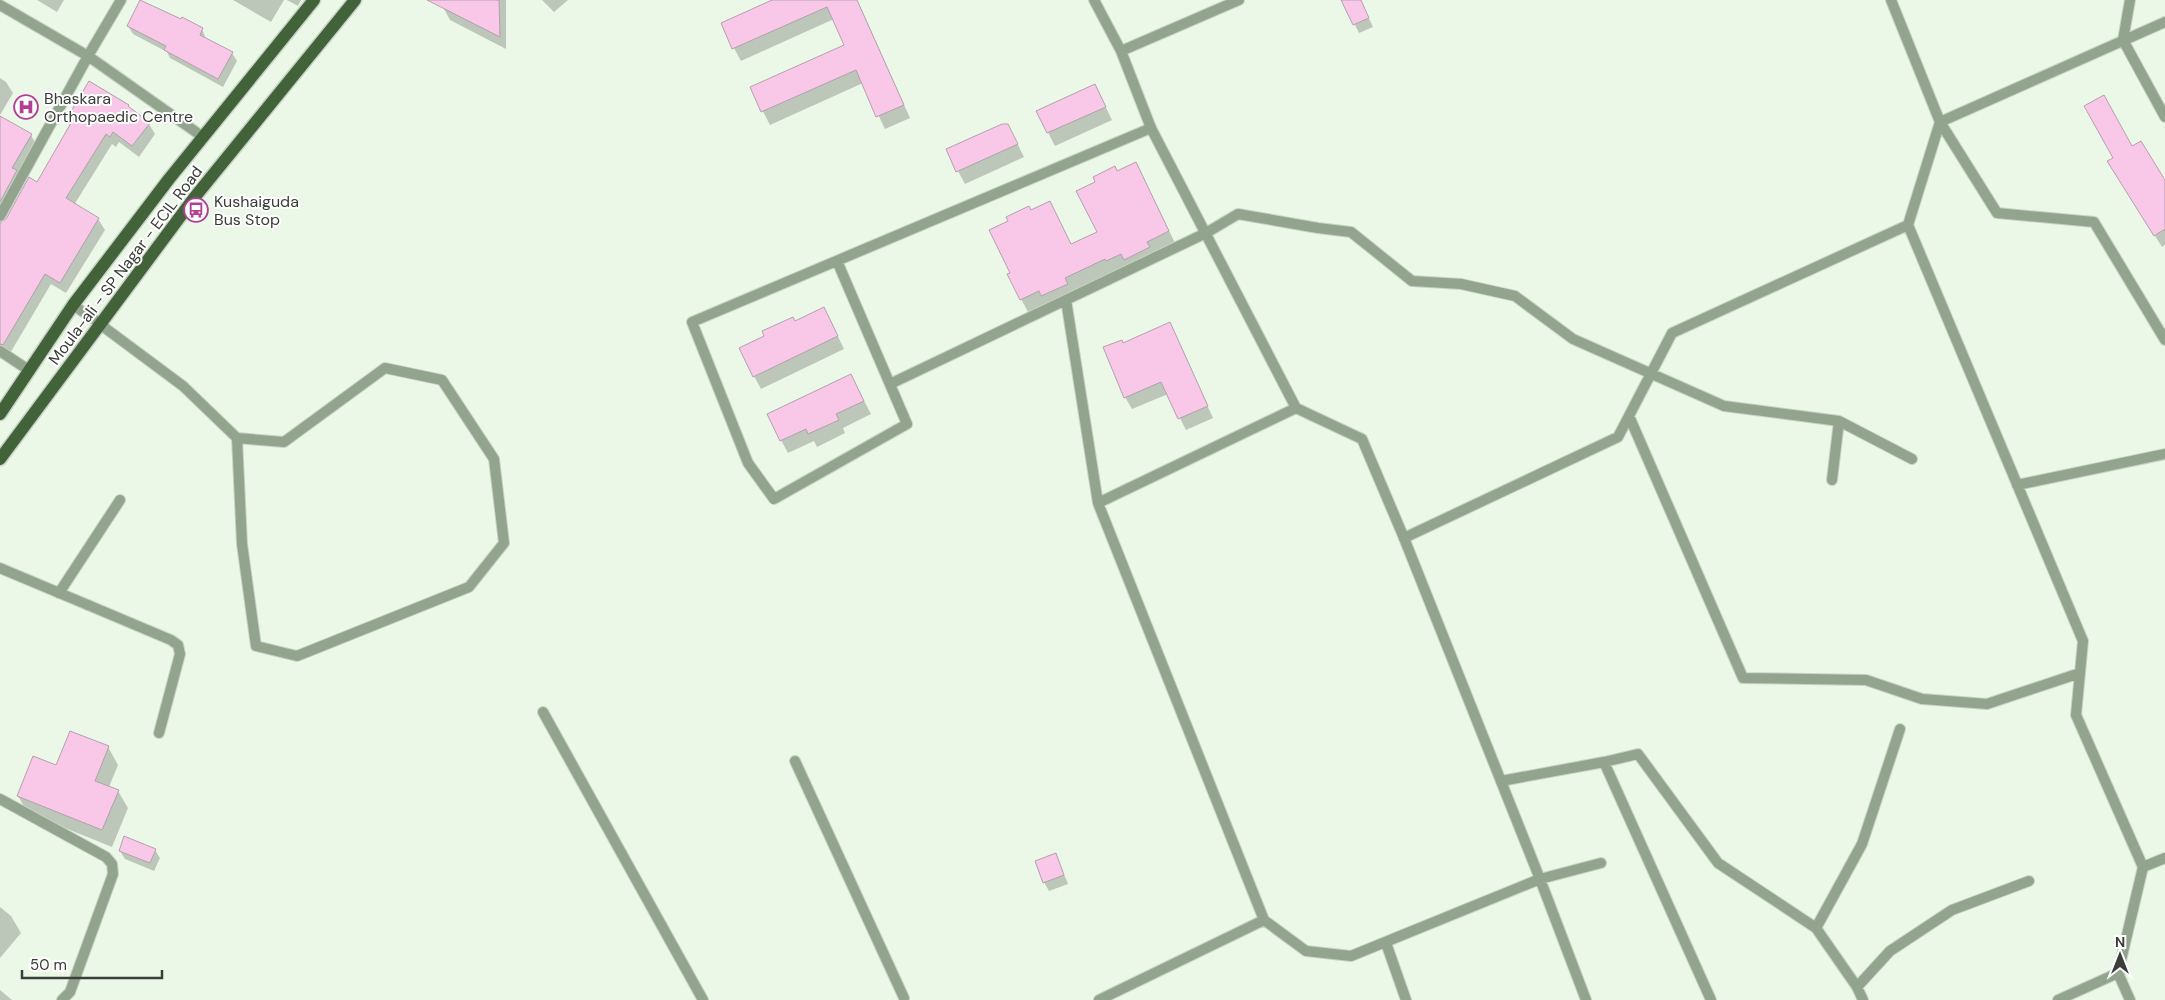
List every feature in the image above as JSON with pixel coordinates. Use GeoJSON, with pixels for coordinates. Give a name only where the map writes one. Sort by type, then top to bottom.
{"type":"FeatureCollection","features":[{"type":"Feature","properties":{"kind":"main road","name":"Moula-ali - SP Nagar - ECIL Road"},"geometry":{"type":"LineString","coordinates":[[0,414],[73,305],[203,136],[314,0]]}},
{"type":"Feature","properties":{"kind":"main road","name":"Moula-ali - SP Nagar - ECIL Road"},"geometry":{"type":"LineString","coordinates":[[0,459],[194,198],[355,0]]}},
{"type":"Feature","properties":{"kind":"street"},"geometry":{"type":"LineString","coordinates":[[0,216],[121,0]]}},
{"type":"Feature","properties":{"kind":"street"},"geometry":{"type":"LineString","coordinates":[[1094,0],[1121,51],[1152,128],[1296,408],[1362,438],[1404,538],[1540,879],[1586,1000]]}},
{"type":"Feature","properties":{"kind":"street"},"geometry":{"type":"LineString","coordinates":[[1121,51],[1239,0]]}},
{"type":"Feature","properties":{"kind":"street"},"geometry":{"type":"LineString","coordinates":[[1890,0],[1940,122],[1997,212],[2094,222],[2165,340]]}},
{"type":"Feature","properties":{"kind":"street"},"geometry":{"type":"LineString","coordinates":[[2130,0],[2123,40],[2165,117]]}},
{"type":"Feature","properties":{"kind":"street"},"geometry":{"type":"LineString","coordinates":[[0,5],[88,56],[203,136]]}},
{"type":"Feature","properties":{"kind":"street"},"geometry":{"type":"LineString","coordinates":[[2130,1000],[2118,973],[2143,867],[2076,714],[2083,641],[1908,224],[1940,122],[2165,22]]}},
{"type":"Feature","properties":{"kind":"street"},"geometry":{"type":"LineString","coordinates":[[837,261],[907,424],[774,499],[748,463],[692,322],[1152,128]]}},
{"type":"Feature","properties":{"kind":"street"},"geometry":{"type":"LineString","coordinates":[[890,384],[1206,234],[1238,214],[1351,232],[1412,281],[1461,284],[1515,296],[1574,339],[1724,406],[1839,421],[1912,459]]}},
{"type":"Feature","properties":{"kind":"street"},"geometry":{"type":"LineString","coordinates":[[1404,538],[1618,437],[1672,333],[1908,224]]}},
{"type":"Feature","properties":{"kind":"street"},"geometry":{"type":"LineString","coordinates":[[1066,300],[1098,503],[1264,920],[1306,951],[1351,956],[1540,879],[1601,863]]}},
{"type":"Feature","properties":{"kind":"street"},"geometry":{"type":"LineString","coordinates":[[73,305],[183,386],[237,438],[284,442],[385,368],[442,380],[494,459],[504,544],[469,587],[298,656],[256,646],[242,544],[237,438]]}},
{"type":"Feature","properties":{"kind":"street"},"geometry":{"type":"LineString","coordinates":[[101,325],[114,333]]}},
{"type":"Feature","properties":{"kind":"street"},"geometry":{"type":"LineString","coordinates":[[0,351],[30,371]]}},
{"type":"Feature","properties":{"kind":"street"},"geometry":{"type":"LineString","coordinates":[[1098,503],[1296,408]]}},
{"type":"Feature","properties":{"kind":"street"},"geometry":{"type":"LineString","coordinates":[[1629,416],[1743,678],[1866,680],[1922,699],[1986,704],[2080,673]]}},
{"type":"Feature","properties":{"kind":"street"},"geometry":{"type":"LineString","coordinates":[[1832,480],[1839,421]]}},
{"type":"Feature","properties":{"kind":"street"},"geometry":{"type":"LineString","coordinates":[[2017,485],[2165,454]]}},
{"type":"Feature","properties":{"kind":"street"},"geometry":{"type":"LineString","coordinates":[[59,593],[120,500]]}},
{"type":"Feature","properties":{"kind":"street"},"geometry":{"type":"LineString","coordinates":[[0,568],[171,640],[178,645],[180,654],[159,733]]}},
{"type":"Feature","properties":{"kind":"street"},"geometry":{"type":"LineString","coordinates":[[543,712],[702,1000]]}},
{"type":"Feature","properties":{"kind":"street"},"geometry":{"type":"LineString","coordinates":[[1816,928],[1862,844],[1900,729]]}},
{"type":"Feature","properties":{"kind":"street"},"geometry":{"type":"LineString","coordinates":[[1500,781],[1638,754],[1718,863],[1816,928],[1857,986],[1863,1000]]}},
{"type":"Feature","properties":{"kind":"street"},"geometry":{"type":"LineString","coordinates":[[795,762],[904,999]]}},
{"type":"Feature","properties":{"kind":"street"},"geometry":{"type":"LineString","coordinates":[[1604,762],[1711,1000]]}},
{"type":"Feature","properties":{"kind":"street"},"geometry":{"type":"LineString","coordinates":[[0,799],[106,857],[112,864],[113,874],[70,992],[62,1000]]}},
{"type":"Feature","properties":{"kind":"street"},"geometry":{"type":"LineString","coordinates":[[2143,867],[2165,858]]}},
{"type":"Feature","properties":{"kind":"street"},"geometry":{"type":"LineString","coordinates":[[1857,986],[1890,951],[1952,910],[2029,881]]}},
{"type":"Feature","properties":{"kind":"street"},"geometry":{"type":"LineString","coordinates":[[1099,1000],[1264,920]]}},
{"type":"Feature","properties":{"kind":"street"},"geometry":{"type":"LineString","coordinates":[[1386,943],[1406,1000]]}},
{"type":"Feature","properties":{"kind":"street"},"geometry":{"type":"LineString","coordinates":[[2058,1000],[2118,973]]}},
{"type":"Feature","properties":{"kind":"building"},"geometry":{"type":"Polygon","coordinates":[[[140,0],[181,19],[182,17],[203,28],[200,35],[233,52],[218,79],[164,50],[166,46],[127,26],[140,0]]]}},
{"type":"Feature","properties":{"kind":"building"},"geometry":{"type":"Polygon","coordinates":[[[427,0],[499,0],[500,37],[427,0]]]}},
{"type":"Feature","properties":{"kind":"building"},"geometry":{"type":"Polygon","coordinates":[[[772,0],[857,0],[904,105],[876,117],[856,70],[761,112],[750,87],[844,45],[827,7],[732,49],[721,23],[772,0]]]}},
{"type":"Feature","properties":{"kind":"building"},"geometry":{"type":"Polygon","coordinates":[[[1341,0],[1361,0],[1369,18],[1353,25],[1341,0]]]}},
{"type":"Feature","properties":{"kind":"building"},"geometry":{"type":"Polygon","coordinates":[[[89,81],[129,105],[150,123],[132,146],[113,132],[110,137],[106,134],[66,198],[99,218],[60,283],[45,274],[3,345],[0,344],[0,223],[6,219],[29,177],[37,182],[75,116],[70,113],[89,81]]]}},
{"type":"Feature","properties":{"kind":"building"},"geometry":{"type":"Polygon","coordinates":[[[1095,84],[1106,107],[1047,133],[1036,111],[1095,84]]]}},
{"type":"Feature","properties":{"kind":"building"},"geometry":{"type":"Polygon","coordinates":[[[2104,95],[2132,146],[2141,141],[2165,180],[2165,229],[2154,236],[2107,161],[2113,158],[2084,106],[2104,95]]]}},
{"type":"Feature","properties":{"kind":"building"},"geometry":{"type":"Polygon","coordinates":[[[0,116],[32,134],[12,168],[17,170],[0,202],[0,116]]]}},
{"type":"Feature","properties":{"kind":"building"},"geometry":{"type":"Polygon","coordinates":[[[1002,124],[1008,124],[1018,144],[956,172],[946,149],[1002,124]]]}},
{"type":"Feature","properties":{"kind":"building"},"geometry":{"type":"Polygon","coordinates":[[[1136,162],[1169,231],[1147,242],[1150,247],[1124,260],[1121,254],[1106,261],[1105,259],[1065,278],[1068,284],[1041,296],[1039,291],[1020,300],[1007,274],[1010,273],[989,230],[1008,221],[1006,217],[1029,206],[1031,210],[1050,201],[1071,244],[1097,232],[1076,191],[1095,182],[1093,177],[1115,166],[1117,171],[1136,162]]]}},
{"type":"Feature","properties":{"kind":"building"},"geometry":{"type":"Polygon","coordinates":[[[824,307],[838,336],[753,377],[739,348],[764,336],[762,331],[793,317],[795,321],[824,307]]]}},
{"type":"Feature","properties":{"kind":"building"},"geometry":{"type":"Polygon","coordinates":[[[1170,322],[1208,406],[1178,419],[1161,382],[1124,398],[1103,347],[1122,340],[1123,343],[1170,322]]]}},
{"type":"Feature","properties":{"kind":"building"},"geometry":{"type":"Polygon","coordinates":[[[851,374],[864,401],[836,414],[839,420],[808,434],[806,429],[780,441],[767,414],[851,374]]]}},
{"type":"Feature","properties":{"kind":"building"},"geometry":{"type":"Polygon","coordinates":[[[70,731],[109,746],[95,781],[119,790],[102,830],[17,796],[33,756],[56,765],[70,731]]]}},
{"type":"Feature","properties":{"kind":"building"},"geometry":{"type":"Polygon","coordinates":[[[124,836],[156,849],[150,863],[119,851],[124,836]]]}},
{"type":"Feature","properties":{"kind":"building"},"geometry":{"type":"Polygon","coordinates":[[[1056,853],[1064,875],[1043,883],[1035,861],[1056,853]]]}},
{"type":"Feature","properties":{"kind":"place","name":"Bhaskara Orthopaedic Centre"},"geometry":{"type":"Point","coordinates":[26,107]}},
{"type":"Feature","properties":{"kind":"place","name":"Kushaiguda Bus Stop"},"geometry":{"type":"Point","coordinates":[196,210]}}]}
